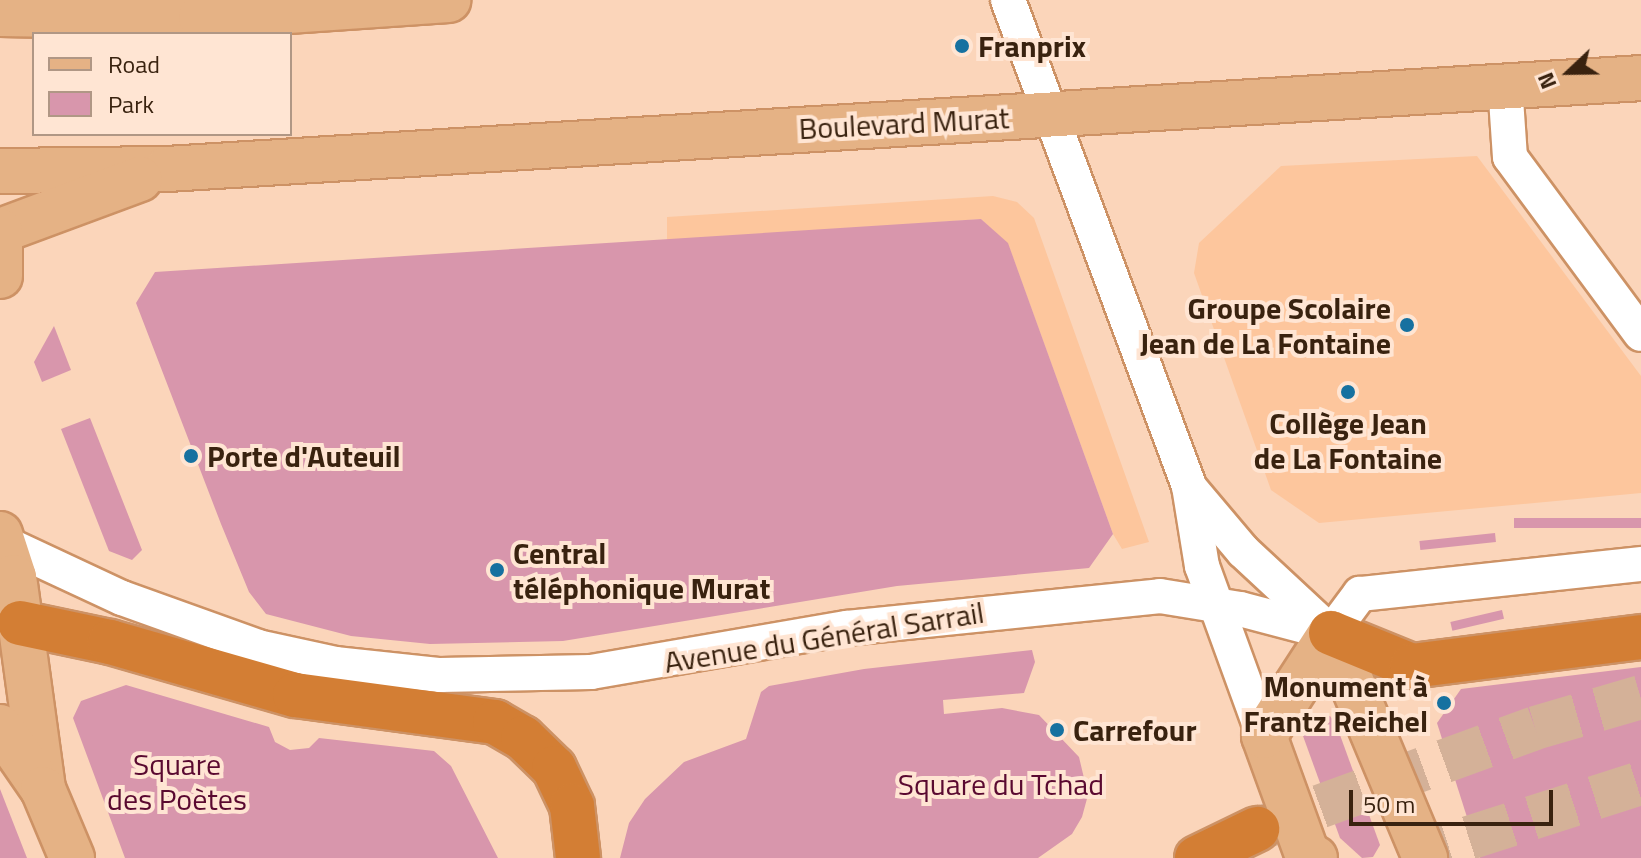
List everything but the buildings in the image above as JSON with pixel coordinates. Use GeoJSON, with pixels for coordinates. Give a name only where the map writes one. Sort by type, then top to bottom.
{"type":"FeatureCollection","features":[{"type":"Feature","properties":{"kind":"highway"},"geometry":{"type":"LineString","coordinates":[[10,625],[110,642],[295,695],[495,722],[533,746],[560,778],[576,824],[578,858]]}},
{"type":"Feature","properties":{"kind":"highway"},"geometry":{"type":"LineString","coordinates":[[1331,633],[1412,666],[1641,637]]}},
{"type":"Feature","properties":{"kind":"highway"},"geometry":{"type":"LineString","coordinates":[[1197,858],[1257,829]]}},
{"type":"Feature","properties":{"kind":"main road"},"geometry":{"type":"LineString","coordinates":[[0,14],[201,17],[448,0]]}},
{"type":"Feature","properties":{"kind":"main road","name":"Boulevard Murat"},"geometry":{"type":"LineString","coordinates":[[0,171],[167,169],[1641,78]]}},
{"type":"Feature","properties":{"kind":"main road","name":"Boulevard Murat"},"geometry":{"type":"LineString","coordinates":[[0,231],[167,169]]}},
{"type":"Feature","properties":{"kind":"main road"},"geometry":{"type":"LineString","coordinates":[[0,231],[0,276]]}},
{"type":"Feature","properties":{"kind":"main road"},"geometry":{"type":"LineString","coordinates":[[3,539],[10,625],[43,789],[72,858]]}},
{"type":"Feature","properties":{"kind":"main road"},"geometry":{"type":"LineString","coordinates":[[1310,857],[1264,736],[1331,633]]}},
{"type":"Feature","properties":{"kind":"main road"},"geometry":{"type":"LineString","coordinates":[[1331,633],[1425,858]]}},
{"type":"Feature","properties":{"kind":"main road"},"geometry":{"type":"LineString","coordinates":[[0,727],[43,789]]}},
{"type":"Feature","properties":{"kind":"street"},"geometry":{"type":"LineString","coordinates":[[1008,0],[1189,486],[1202,566],[1264,736]]}},
{"type":"Feature","properties":{"kind":"street"},"geometry":{"type":"LineString","coordinates":[[1505,84],[1510,157],[1641,334]]}},
{"type":"Feature","properties":{"kind":"street"},"geometry":{"type":"LineString","coordinates":[[1189,486],[1243,551],[1331,633],[1360,594],[1641,564]]}},
{"type":"Feature","properties":{"kind":"street","name":"Avenue du Général Sarrail"},"geometry":{"type":"LineString","coordinates":[[3,539],[122,598],[258,647],[335,664],[440,675],[591,672],[847,628],[1160,596],[1215,605],[1331,633]]}},
{"type":"Feature","properties":{"kind":"shaded area","name":"Groupe Scolaire Jean de La Fontaine"},"geometry":{"type":"Polygon","coordinates":[[[1477,156],[1641,376],[1641,493],[1319,523],[1271,490],[1194,273],[1199,243],[1281,166],[1477,156]]]}},
{"type":"Feature","properties":{"kind":"shaded area"},"geometry":{"type":"Polygon","coordinates":[[[993,196],[1017,202],[1034,218],[1149,542],[1122,549],[1113,534],[1008,244],[981,219],[667,242],[667,217],[993,196]]]}},
{"type":"Feature","properties":{"kind":"green space"},"geometry":{"type":"Polygon","coordinates":[[[981,219],[1008,243],[1113,534],[1089,568],[897,586],[563,641],[430,644],[351,636],[266,614],[249,592],[136,303],[155,272],[981,219]]]}},
{"type":"Feature","properties":{"kind":"green space"},"geometry":{"type":"Polygon","coordinates":[[[54,326],[71,370],[42,382],[34,362],[54,326]]]}},
{"type":"Feature","properties":{"kind":"green space"},"geometry":{"type":"Polygon","coordinates":[[[90,418],[142,550],[132,560],[109,551],[61,429],[90,418]]]}},
{"type":"Feature","properties":{"kind":"green space"},"geometry":{"type":"Polygon","coordinates":[[[1514,518],[1641,518],[1641,528],[1514,528],[1514,518]]]}},
{"type":"Feature","properties":{"kind":"green space"},"geometry":{"type":"Polygon","coordinates":[[[1495,533],[1496,542],[1420,550],[1419,541],[1495,533]]]}},
{"type":"Feature","properties":{"kind":"green space"},"geometry":{"type":"Polygon","coordinates":[[[1502,610],[1504,619],[1452,631],[1450,622],[1502,610]]]}},
{"type":"Feature","properties":{"kind":"green space","name":"Square du Tchad"},"geometry":{"type":"Polygon","coordinates":[[[1032,650],[1035,662],[1024,693],[943,700],[944,714],[1002,708],[1039,715],[1079,757],[1088,795],[1082,817],[1072,834],[1038,858],[620,858],[629,823],[645,799],[684,762],[746,739],[761,692],[769,686],[864,669],[1032,650]]]}},
{"type":"Feature","properties":{"kind":"green space"},"geometry":{"type":"Polygon","coordinates":[[[1641,667],[1641,858],[1480,858],[1437,723],[1461,689],[1641,667]]]}},
{"type":"Feature","properties":{"kind":"green space","name":"Square des Poètes"},"geometry":{"type":"Polygon","coordinates":[[[126,685],[269,727],[275,742],[290,750],[309,748],[319,738],[434,751],[451,766],[498,858],[125,858],[73,718],[81,701],[126,685]]]}},
{"type":"Feature","properties":{"kind":"green space"},"geometry":{"type":"Polygon","coordinates":[[[1317,715],[1330,716],[1336,724],[1380,845],[1373,857],[1362,858],[1340,838],[1303,736],[1307,722],[1317,715]]]}},
{"type":"Feature","properties":{"kind":"green space"},"geometry":{"type":"Polygon","coordinates":[[[0,789],[27,858],[0,858],[0,789]]]}},
{"type":"Feature","properties":{"kind":"tunnel"},"geometry":{"type":"LineString","coordinates":[[1258,829],[1535,728],[1641,697]]}},
{"type":"Feature","properties":{"kind":"tunnel"},"geometry":{"type":"LineString","coordinates":[[1406,858],[1641,783]]}},
{"type":"Feature","properties":{"kind":"place","name":"Franprix"},"geometry":{"type":"Point","coordinates":[962,46]}},
{"type":"Feature","properties":{"kind":"place","name":"Groupe Scolaire Jean de La Fontaine"},"geometry":{"type":"Point","coordinates":[1407,325]}},
{"type":"Feature","properties":{"kind":"place","name":"Collège Jean de La Fontaine"},"geometry":{"type":"Point","coordinates":[1348,392]}},
{"type":"Feature","properties":{"kind":"place","name":"Porte d'Auteuil"},"geometry":{"type":"Point","coordinates":[191,456]}},
{"type":"Feature","properties":{"kind":"place","name":"Central téléphonique Murat"},"geometry":{"type":"Point","coordinates":[497,570]}},
{"type":"Feature","properties":{"kind":"place","name":"Monument à Frantz Reichel"},"geometry":{"type":"Point","coordinates":[1444,703]}},
{"type":"Feature","properties":{"kind":"place","name":"Carrefour"},"geometry":{"type":"Point","coordinates":[1057,730]}}]}
